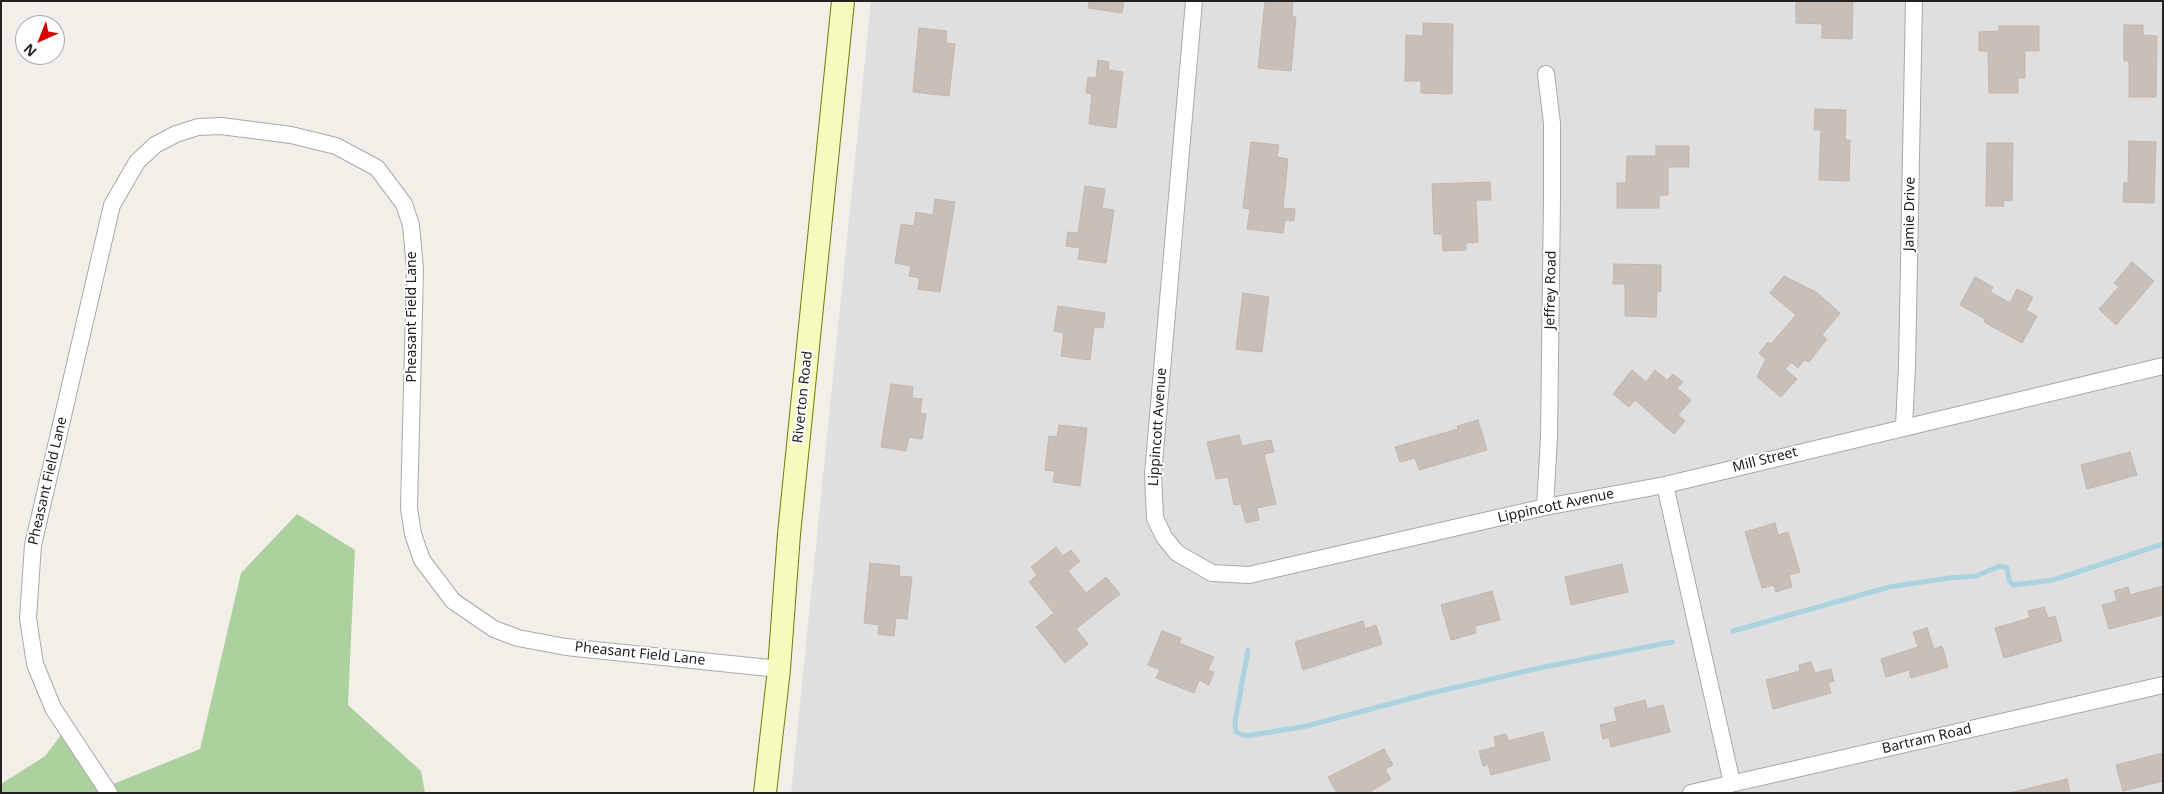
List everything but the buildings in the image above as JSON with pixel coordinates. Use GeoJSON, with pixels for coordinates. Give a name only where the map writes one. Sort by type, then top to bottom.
{"type":"FeatureCollection","features":[{"type":"Feature","properties":{"kind":"main road","name":"Riverton Road"},"geometry":{"type":"LineString","coordinates":[[765,793],[779,669],[788,534],[843,1]]}},
{"type":"Feature","properties":{"kind":"street","name":"Lippincott Avenue"},"geometry":{"type":"LineString","coordinates":[[1194,1],[1153,474],[1155,518],[1164,538],[1177,553],[1212,573],[1249,575],[1545,507],[1665,485]]}},
{"type":"Feature","properties":{"kind":"street","name":"Jamie Drive"},"geometry":{"type":"LineString","coordinates":[[1904,426],[1908,356],[1914,1]]}},
{"type":"Feature","properties":{"kind":"street","name":"Jeffrey Road"},"geometry":{"type":"LineString","coordinates":[[1545,507],[1549,438],[1552,198],[1552,123],[1546,74]]}},
{"type":"Feature","properties":{"kind":"street","name":"Pheasant Field Lane"},"geometry":{"type":"LineString","coordinates":[[109,793],[53,708],[35,664],[28,618],[33,545],[112,205],[138,162],[150,151],[176,134],[198,127],[221,126],[291,135],[336,146],[377,168],[404,204],[411,225],[415,269],[409,508],[413,534],[422,560],[453,601],[494,629],[518,638],[566,647],[779,669]]}},
{"type":"Feature","properties":{"kind":"street","name":"Mill Street"},"geometry":{"type":"LineString","coordinates":[[1665,485],[1904,426],[2163,366]]}},
{"type":"Feature","properties":{"kind":"street"},"geometry":{"type":"LineString","coordinates":[[1665,485],[1732,783]]}},
{"type":"Feature","properties":{"kind":"street","name":"Bartram Road"},"geometry":{"type":"LineString","coordinates":[[1691,793],[2163,685]]}},
{"type":"Feature","properties":{"kind":"shaded area"},"geometry":{"type":"Polygon","coordinates":[[[871,1],[2163,1],[2163,793],[791,793],[871,1]]]}},
{"type":"Feature","properties":{"kind":"green space"},"geometry":{"type":"Polygon","coordinates":[[[297,514],[355,550],[348,705],[421,771],[425,793],[1,793],[1,784],[45,756],[67,727],[108,786],[200,749],[241,573],[297,514]]]}},
{"type":"Feature","properties":{"kind":"waterway"},"geometry":{"type":"LineString","coordinates":[[1733,631],[1889,587],[1976,576],[2000,566],[2007,568],[2009,580],[2013,585],[2053,580],[2163,544]]}},
{"type":"Feature","properties":{"kind":"waterway"},"geometry":{"type":"LineString","coordinates":[[1248,650],[1235,722],[1236,732],[1246,736],[1307,726],[1427,694],[1544,667],[1672,642]]}}]}
